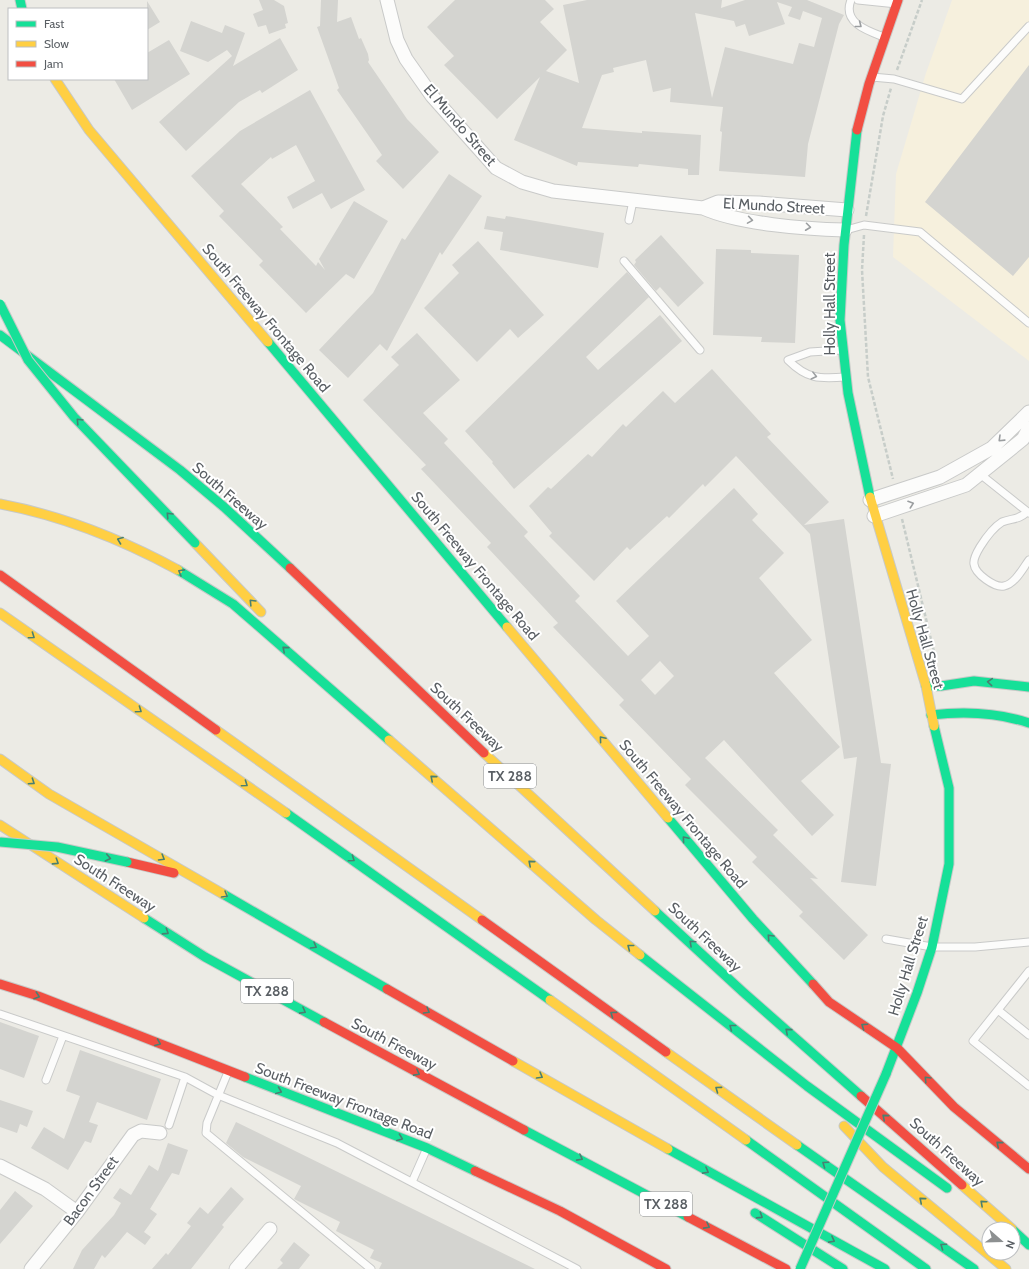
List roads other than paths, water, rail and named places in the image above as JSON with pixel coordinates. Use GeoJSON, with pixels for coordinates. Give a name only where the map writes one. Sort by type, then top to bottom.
{"type":"FeatureCollection","features":[{"type":"Feature","properties":{"kind":"main road","name":"Holly Hall Street"},"geometry":{"type":"LineString","coordinates":[[800,1269],[886,1074],[918,993],[932,947],[949,864],[949,788],[931,715],[926,686],[870,500],[856,442],[842,350],[840,278],[856,135],[872,77],[897,2]]}},
{"type":"Feature","properties":{"kind":"main road","name":"South Freeway Frontage Road"},"geometry":{"type":"LineString","coordinates":[[56,80],[89,130],[753,919],[829,1002],[896,1048],[954,1107],[1029,1169]]}},
{"type":"Feature","properties":{"kind":"main road"},"geometry":{"type":"LineString","coordinates":[[0,304],[28,360],[65,406],[265,616]]}},
{"type":"Feature","properties":{"kind":"main road","name":"South Freeway"},"geometry":{"type":"LineString","coordinates":[[0,335],[161,456],[224,507],[329,604],[459,730],[743,992],[1002,1221]]}},
{"type":"Feature","properties":{"kind":"main road"},"geometry":{"type":"LineString","coordinates":[[0,504],[21,507],[81,524],[136,546],[206,586],[233,604],[357,710],[596,920],[807,1086],[953,1192]]}},
{"type":"Feature","properties":{"kind":"main road"},"geometry":{"type":"LineString","coordinates":[[0,575],[758,1118],[974,1269]]}},
{"type":"Feature","properties":{"kind":"main road"},"geometry":{"type":"LineString","coordinates":[[0,613],[372,873],[926,1269]]}},
{"type":"Feature","properties":{"kind":"main road"},"geometry":{"type":"LineString","coordinates":[[287,638],[357,710]]}},
{"type":"Feature","properties":{"kind":"main road"},"geometry":{"type":"LineString","coordinates":[[926,686],[941,686],[974,681],[1023,685],[1029,687]]}},
{"type":"Feature","properties":{"kind":"main road"},"geometry":{"type":"LineString","coordinates":[[931,715],[975,710],[1015,718],[1029,723]]}},
{"type":"Feature","properties":{"kind":"main road"},"geometry":{"type":"LineString","coordinates":[[0,759],[49,794],[132,840],[191,876],[611,1117],[885,1269]]}},
{"type":"Feature","properties":{"kind":"main road","name":"South Freeway"},"geometry":{"type":"LineString","coordinates":[[0,826],[205,957],[389,1058],[786,1269]]}},
{"type":"Feature","properties":{"kind":"main road"},"geometry":{"type":"LineString","coordinates":[[0,842],[57,847],[191,876]]}},
{"type":"Feature","properties":{"kind":"main road","name":"South Freeway Frontage Road"},"geometry":{"type":"LineString","coordinates":[[0,984],[38,996],[427,1148],[560,1211],[666,1269]]}},
{"type":"Feature","properties":{"kind":"main road"},"geometry":{"type":"LineString","coordinates":[[807,1086],[883,1168],[1006,1269]]}},
{"type":"Feature","properties":{"kind":"main road"},"geometry":{"type":"LineString","coordinates":[[611,1117],[710,1184]]}},
{"type":"Feature","properties":{"kind":"main road"},"geometry":{"type":"LineString","coordinates":[[966,1201],[993,1221]]}},
{"type":"Feature","properties":{"kind":"main road"},"geometry":{"type":"LineString","coordinates":[[744,1206],[843,1269]]}},
{"type":"Feature","properties":{"kind":"main road","name":"South Freeway"},"geometry":{"type":"LineString","coordinates":[[1021,1237],[1029,1244]]}},
{"type":"Feature","properties":{"kind":"street","name":"El Mundo Street"},"geometry":{"type":"LineString","coordinates":[[387,0],[397,40],[409,64],[432,96],[496,168],[522,182],[553,191],[703,208],[713,212],[747,220],[823,229],[846,230]]}},
{"type":"Feature","properties":{"kind":"street","name":"El Mundo Street"},"geometry":{"type":"LineString","coordinates":[[703,208],[718,202],[759,203],[847,210]]}},
{"type":"Feature","properties":{"kind":"street"},"geometry":{"type":"LineString","coordinates":[[870,500],[940,477],[992,448],[1029,412]]}},
{"type":"Feature","properties":{"kind":"street"},"geometry":{"type":"LineString","coordinates":[[874,516],[966,485],[1022,439],[1029,428]]}},
{"type":"Feature","properties":{"kind":"street","name":"Bacon Street"},"geometry":{"type":"LineString","coordinates":[[31,1269],[77,1212],[132,1135],[142,1131],[164,1129]]}},
{"type":"Feature","properties":{"kind":"street"},"geometry":{"type":"LineString","coordinates":[[0,1166],[45,1189],[77,1212]]}},
{"type":"Feature","properties":{"kind":"street"},"geometry":{"type":"LineString","coordinates":[[236,1269],[270,1229]]}},
{"type":"Feature","properties":{"kind":"lane"},"geometry":{"type":"LineString","coordinates":[[851,0],[850,12],[854,22],[862,29],[885,37]]}},
{"type":"Feature","properties":{"kind":"lane"},"geometry":{"type":"LineString","coordinates":[[858,0],[897,2]]}},
{"type":"Feature","properties":{"kind":"lane"},"geometry":{"type":"LineString","coordinates":[[872,77],[894,79],[962,99],[1029,26]]}},
{"type":"Feature","properties":{"kind":"lane"},"geometry":{"type":"LineString","coordinates":[[629,220],[633,201]]}},
{"type":"Feature","properties":{"kind":"lane"},"geometry":{"type":"LineString","coordinates":[[846,230],[864,225],[920,232],[1029,323]]}},
{"type":"Feature","properties":{"kind":"lane"},"geometry":{"type":"LineString","coordinates":[[624,261],[700,350]]}},
{"type":"Feature","properties":{"kind":"lane"},"geometry":{"type":"LineString","coordinates":[[842,350],[810,352],[788,360],[799,371],[812,376],[825,379],[846,377]]}},
{"type":"Feature","properties":{"kind":"lane"},"geometry":{"type":"LineString","coordinates":[[980,474],[1028,512],[1022,517],[1004,522],[997,526],[981,546],[974,560],[974,566],[979,573],[997,586],[1004,586],[1015,578],[1029,560]]}},
{"type":"Feature","properties":{"kind":"lane"},"geometry":{"type":"LineString","coordinates":[[886,939],[932,947],[975,947],[1029,942]]}},
{"type":"Feature","properties":{"kind":"lane"},"geometry":{"type":"LineString","coordinates":[[1029,971],[973,1041],[1029,1086]]}},
{"type":"Feature","properties":{"kind":"lane"},"geometry":{"type":"LineString","coordinates":[[998,1010],[1029,1035]]}},
{"type":"Feature","properties":{"kind":"lane"},"geometry":{"type":"LineString","coordinates":[[0,1014],[186,1077],[218,1095],[337,1143],[577,1269]]}},
{"type":"Feature","properties":{"kind":"lane"},"geometry":{"type":"LineString","coordinates":[[46,1080],[63,1036]]}},
{"type":"Feature","properties":{"kind":"lane"},"geometry":{"type":"LineString","coordinates":[[228,1071],[207,1123],[206,1133],[371,1269]]}},
{"type":"Feature","properties":{"kind":"lane"},"geometry":{"type":"LineString","coordinates":[[164,1129],[186,1077]]}},
{"type":"Feature","properties":{"kind":"lane"},"geometry":{"type":"LineString","coordinates":[[412,1182],[427,1148]]}}]}
